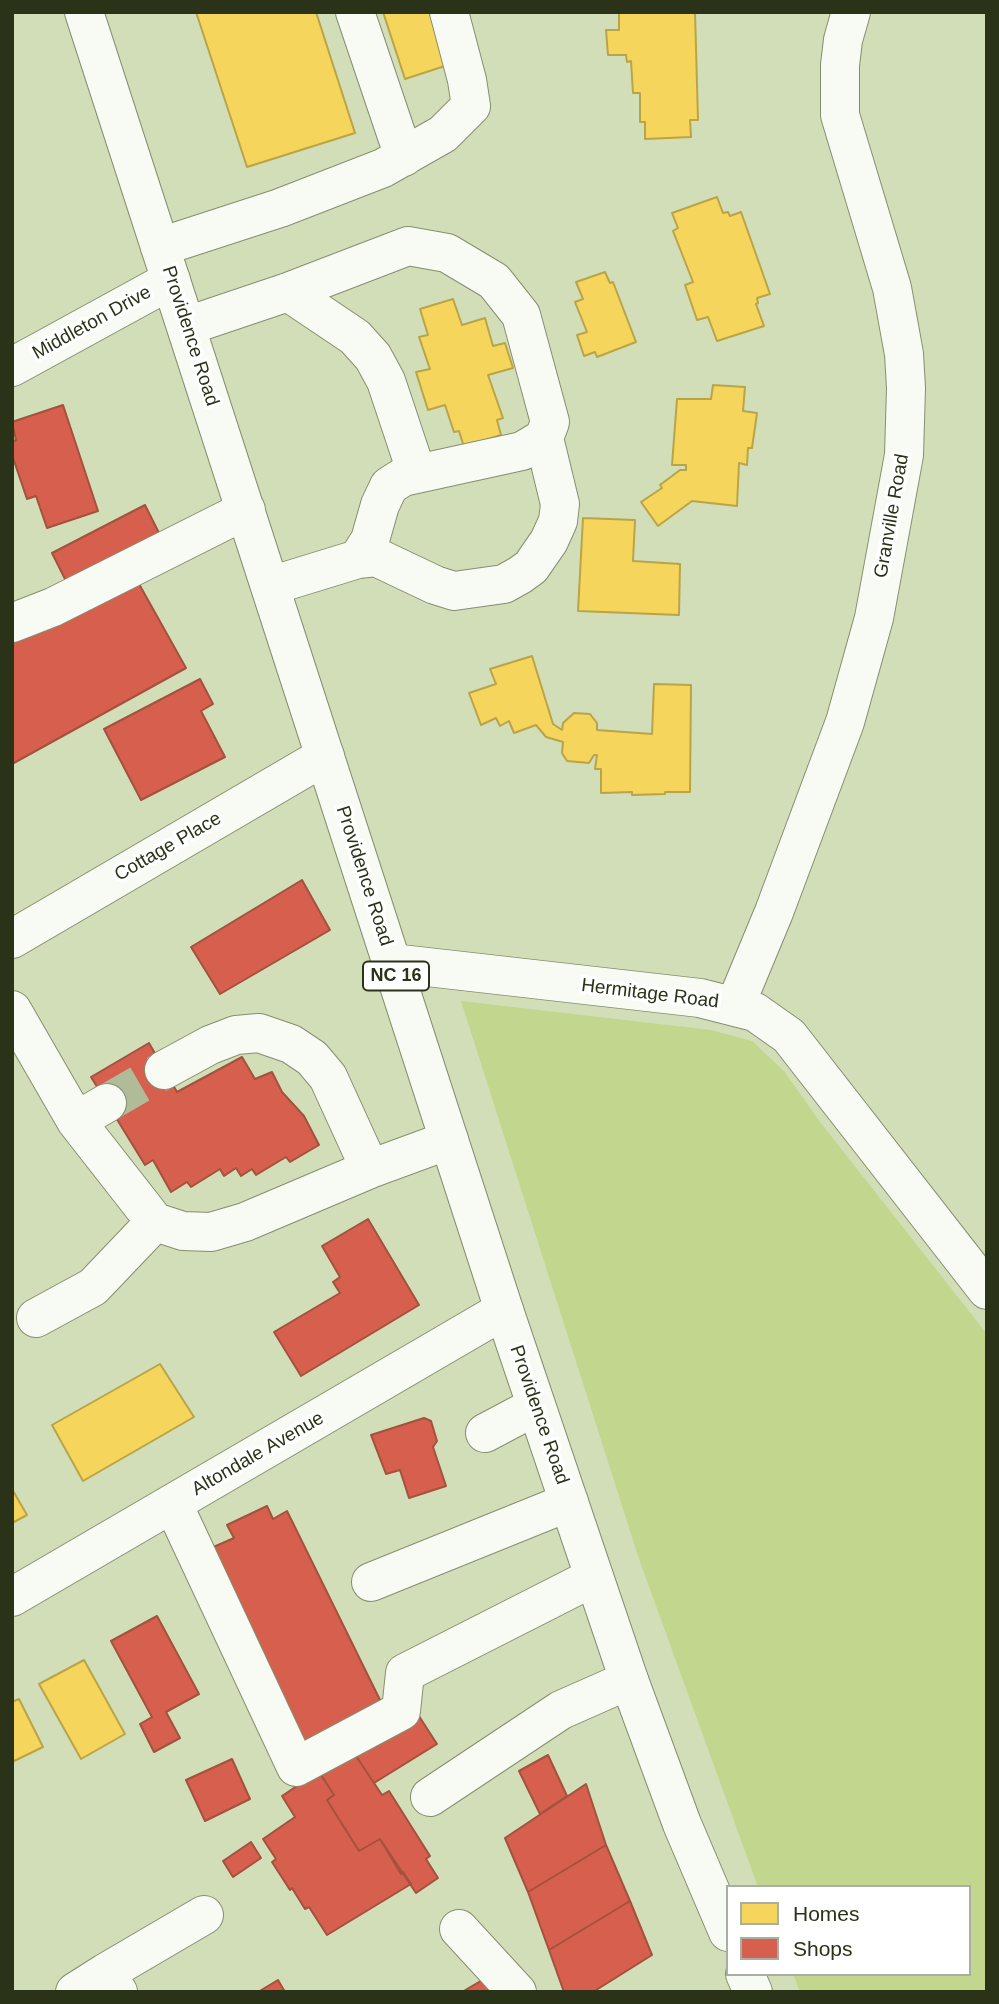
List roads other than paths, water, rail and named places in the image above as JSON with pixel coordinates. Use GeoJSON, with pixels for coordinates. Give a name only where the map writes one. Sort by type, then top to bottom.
{"type":"FeatureCollection","features":[{"type":"Feature","properties":{"kind":"street","name":"Providence Road"},"geometry":{"type":"LineString","coordinates":[[84,12],[536,1406],[629,1680],[682,1824],[726,1928]]}},
{"type":"Feature","properties":{"kind":"street"},"geometry":{"type":"LineString","coordinates":[[355,12],[404,157]]}},
{"type":"Feature","properties":{"kind":"street","name":"Middleton Drive"},"geometry":{"type":"LineString","coordinates":[[12,367],[166,263],[280,208],[383,168],[443,134],[471,106],[449,12]]}},
{"type":"Feature","properties":{"kind":"street","name":"Granville Road"},"geometry":{"type":"LineString","coordinates":[[735,1006],[774,912],[845,722],[874,618],[904,455],[904,354],[892,288],[840,115],[840,65],[843,40],[852,12]]}},
{"type":"Feature","properties":{"kind":"street"},"geometry":{"type":"LineString","coordinates":[[187,326],[288,292],[408,246],[447,253],[494,281],[521,315],[550,422],[544,438],[560,504],[558,521],[549,541],[531,567],[504,584],[454,591],[376,557],[358,559],[270,586]]}},
{"type":"Feature","properties":{"kind":"street"},"geometry":{"type":"LineString","coordinates":[[288,292],[355,337],[373,357],[386,381],[417,474]]}},
{"type":"Feature","properties":{"kind":"street"},"geometry":{"type":"LineString","coordinates":[[358,559],[370,540],[380,505],[389,486],[403,477],[522,451],[544,438]]}},
{"type":"Feature","properties":{"kind":"street"},"geometry":{"type":"LineString","coordinates":[[12,623],[53,607],[246,510]]}},
{"type":"Feature","properties":{"kind":"street","name":"Cottage Place"},"geometry":{"type":"LineString","coordinates":[[12,939],[325,756]]}},
{"type":"Feature","properties":{"kind":"street","name":"Hermitage Road"},"geometry":{"type":"LineString","coordinates":[[392,963],[700,998],[755,1012],[789,1037],[987,1290]]}},
{"type":"Feature","properties":{"kind":"street"},"geometry":{"type":"LineString","coordinates":[[12,1010],[92,1112],[155,1222],[183,1231],[211,1232],[245,1222],[449,1140]]}},
{"type":"Feature","properties":{"kind":"street"},"geometry":{"type":"LineString","coordinates":[[164,1070],[210,1045],[236,1035],[259,1034],[291,1044],[312,1058],[328,1077],[370,1170]]}},
{"type":"Feature","properties":{"kind":"street"},"geometry":{"type":"LineString","coordinates":[[36,1318],[93,1287],[155,1222]]}},
{"type":"Feature","properties":{"kind":"street","name":"Altondale Avenue"},"geometry":{"type":"LineString","coordinates":[[12,1597],[504,1310]]}},
{"type":"Feature","properties":{"kind":"street"},"geometry":{"type":"LineString","coordinates":[[485,1433],[536,1406]]}},
{"type":"Feature","properties":{"kind":"street"},"geometry":{"type":"LineString","coordinates":[[370,1582],[569,1502]]}},
{"type":"Feature","properties":{"kind":"street"},"geometry":{"type":"LineString","coordinates":[[173,1504],[296,1767],[401,1710],[405,1673],[594,1577]]}},
{"type":"Feature","properties":{"kind":"street"},"geometry":{"type":"LineString","coordinates":[[429,1797],[561,1710],[629,1680]]}},
{"type":"Feature","properties":{"kind":"street"},"geometry":{"type":"LineString","coordinates":[[99,1985],[204,1915]]}},
{"type":"Feature","properties":{"kind":"street"},"geometry":{"type":"LineString","coordinates":[[459,1929],[517,1992]]}},
{"type":"Feature","properties":{"kind":"tunnel"},"geometry":{"type":"LineString","coordinates":[[107,1103],[164,1070]]}}]}
